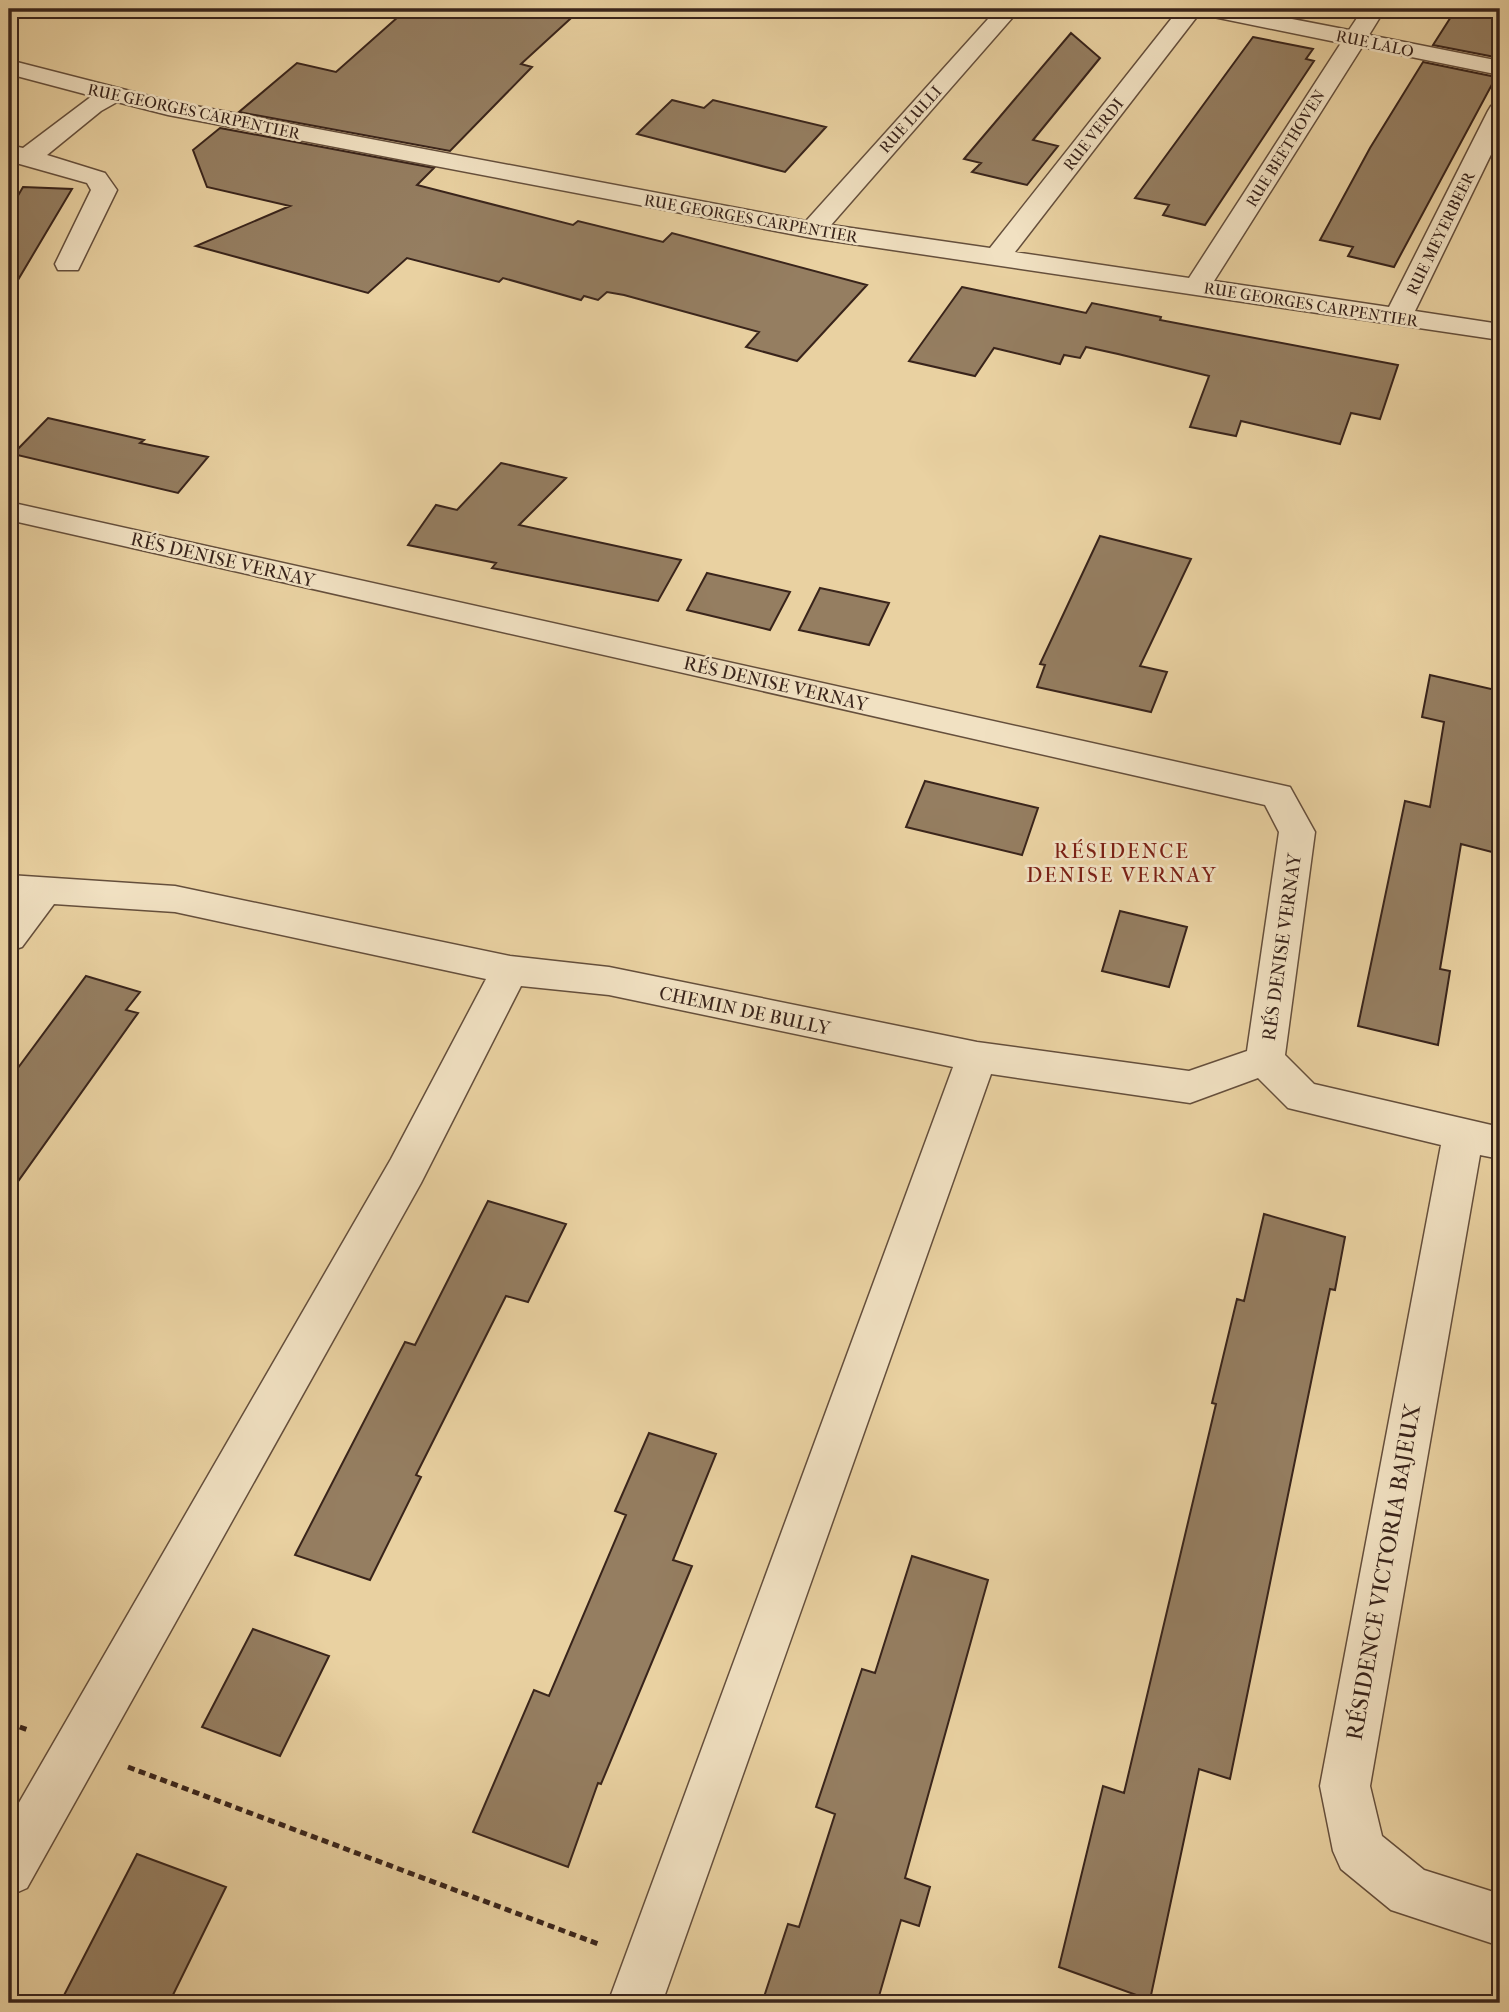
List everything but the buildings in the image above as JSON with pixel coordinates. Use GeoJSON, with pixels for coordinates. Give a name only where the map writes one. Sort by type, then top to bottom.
{"type":"FeatureCollection","features":[{"type":"Feature","properties":{"kind":"street","name":"RUE LULLI"},"geometry":{"type":"LineString","coordinates":[[811,230],[1009,9]]}},
{"type":"Feature","properties":{"kind":"street","name":"RUE VERDI"},"geometry":{"type":"LineString","coordinates":[[996,259],[1191,9]]}},
{"type":"Feature","properties":{"kind":"street","name":"RUE LALO"},"geometry":{"type":"LineString","coordinates":[[1208,9],[1500,68]]}},
{"type":"Feature","properties":{"kind":"street","name":"RUE BEETHOVEN"},"geometry":{"type":"LineString","coordinates":[[1197,287],[1374,9]]}},
{"type":"Feature","properties":{"kind":"street","name":"RUE GEORGES CARPENTIER"},"geometry":{"type":"LineString","coordinates":[[9,67],[112,96],[811,230],[1500,332]]}},
{"type":"Feature","properties":{"kind":"street"},"geometry":{"type":"LineString","coordinates":[[18,155],[92,106],[112,96]]}},
{"type":"Feature","properties":{"kind":"street","name":"RUE MEYERBEER"},"geometry":{"type":"LineString","coordinates":[[1398,318],[1500,111]]}},
{"type":"Feature","properties":{"kind":"street"},"geometry":{"type":"LineString","coordinates":[[18,155],[96,178],[104,190],[68,264]]}},
{"type":"Feature","properties":{"kind":"street","name":"RÉS DENISE VERNAY"},"geometry":{"type":"LineString","coordinates":[[9,511],[1278,796],[1297,832],[1265,1060]]}},
{"type":"Feature","properties":{"kind":"street"},"geometry":{"type":"LineString","coordinates":[[9,937],[27,889]]}},
{"type":"Feature","properties":{"kind":"street","name":"CHEMIN DE BULLY"},"geometry":{"type":"LineString","coordinates":[[27,889],[175,899],[510,970],[609,981],[977,1057],[1190,1087],[1265,1060]]}},
{"type":"Feature","properties":{"kind":"street"},"geometry":{"type":"LineString","coordinates":[[9,1870],[406,1171],[510,970]]}},
{"type":"Feature","properties":{"kind":"street"},"geometry":{"type":"LineString","coordinates":[[642,1983],[977,1057]]}},
{"type":"Feature","properties":{"kind":"street"},"geometry":{"type":"LineString","coordinates":[[1265,1060],[1302,1097],[1482,1139]]}},
{"type":"Feature","properties":{"kind":"street","name":"RÉSIDENCE VICTORIA BAJEUX"},"geometry":{"type":"LineString","coordinates":[[1482,1139],[1345,1786],[1359,1851],[1409,1892],[1500,1920]]}},
{"type":"Feature","properties":{"kind":"path"},"geometry":{"type":"LineString","coordinates":[[9,1723],[77,1748],[642,1983]]}},
{"type":"Feature","properties":{"kind":"district","name":"RÉSIDENCE DENISE VERNAY"},"geometry":{"type":"Point","coordinates":[1122,863]}}]}
